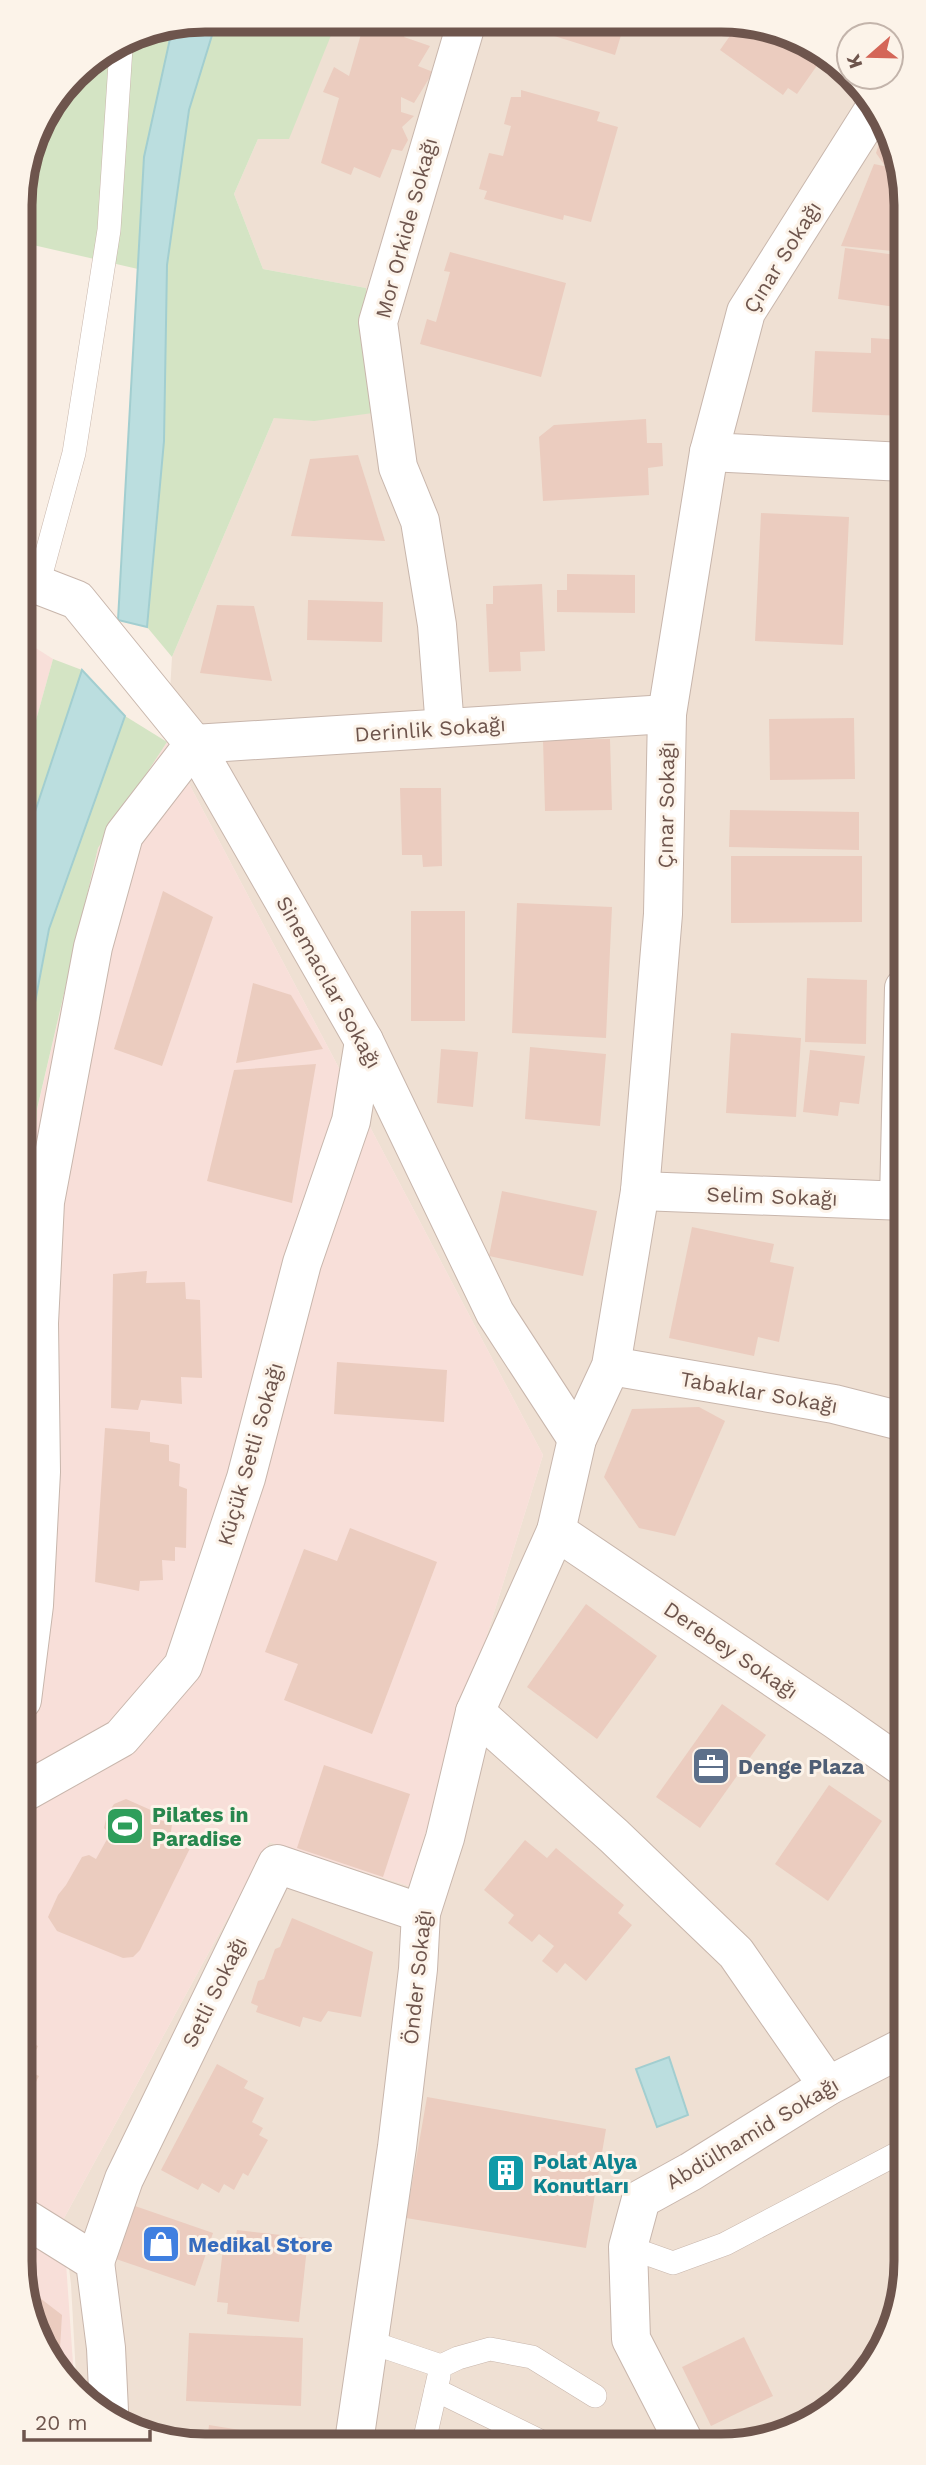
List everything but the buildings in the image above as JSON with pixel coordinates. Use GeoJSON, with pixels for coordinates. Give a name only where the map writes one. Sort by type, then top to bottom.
{"type":"FeatureCollection","features":[{"type":"Feature","properties":{"kind":"street","name":"Mor Orkide Sokağı"},"geometry":{"type":"LineString","coordinates":[[444,728],[437,625],[420,521],[398,467],[378,322],[464,32]]}},
{"type":"Feature","properties":{"kind":"street","name":"Çınar Sokağı"},"geometry":{"type":"LineString","coordinates":[[556,1531],[578,1438],[611,1366],[640,1191],[663,914],[667,714],[709,452],[746,312],[870,116]]}},
{"type":"Feature","properties":{"kind":"street"},"geometry":{"type":"LineString","coordinates":[[709,452],[894,461]]}},
{"type":"Feature","properties":{"kind":"street","name":"Sinemacılar Sokağı"},"geometry":{"type":"LineString","coordinates":[[32,583],[77,600],[194,744],[364,1041],[495,1313],[578,1438]]}},
{"type":"Feature","properties":{"kind":"street","name":"Derinlik Sokağı"},"geometry":{"type":"LineString","coordinates":[[194,744],[667,714]]}},
{"type":"Feature","properties":{"kind":"street"},"geometry":{"type":"LineString","coordinates":[[32,1621],[41,1472],[39,1323],[45,1202],[93,947],[124,835],[194,744]]}},
{"type":"Feature","properties":{"kind":"street","name":"Küçük Setli Sokağı"},"geometry":{"type":"LineString","coordinates":[[32,1788],[121,1738],[183,1665],[246,1478],[302,1263],[351,1121],[364,1041]]}},
{"type":"Feature","properties":{"kind":"street","name":"Selim Sokağı"},"geometry":{"type":"LineString","coordinates":[[640,1191],[894,1201]]}},
{"type":"Feature","properties":{"kind":"street","name":"Tabaklar Sokağı"},"geometry":{"type":"LineString","coordinates":[[611,1366],[834,1404],[894,1419]]}},
{"type":"Feature","properties":{"kind":"street","name":"Önder Sokağı"},"geometry":{"type":"LineString","coordinates":[[355,2434],[397,2147],[418,1969],[421,1913],[445,1838],[475,1713],[556,1531]]}},
{"type":"Feature","properties":{"kind":"street","name":"Derebey Sokağı"},"geometry":{"type":"LineString","coordinates":[[556,1531],[894,1761]]}},
{"type":"Feature","properties":{"kind":"street"},"geometry":{"type":"LineString","coordinates":[[475,1713],[614,1836],[736,1953],[828,2086]]}},
{"type":"Feature","properties":{"kind":"street","name":"Setli Sokağı"},"geometry":{"type":"LineString","coordinates":[[95,2262],[124,2179],[277,1864],[421,1913]]}},
{"type":"Feature","properties":{"kind":"street","name":"Abdülhamid Sokağı"},"geometry":{"type":"LineString","coordinates":[[680,2434],[631,2339],[628,2247],[641,2199],[690,2172],[828,2086],[894,2052]]}},
{"type":"Feature","properties":{"kind":"street"},"geometry":{"type":"LineString","coordinates":[[32,2223],[95,2262],[106,2348],[109,2404]]}},
{"type":"Feature","properties":{"kind":"lane"},"geometry":{"type":"LineString","coordinates":[[32,573],[74,453],[109,230],[121,54]]}},
{"type":"Feature","properties":{"kind":"lane"},"geometry":{"type":"LineString","coordinates":[[628,2247],[673,2263],[725,2244],[894,2155]]}},
{"type":"Feature","properties":{"kind":"lane"},"geometry":{"type":"LineString","coordinates":[[370,2342],[441,2366],[490,2348],[532,2357],[595,2396]]}},
{"type":"Feature","properties":{"kind":"lane"},"geometry":{"type":"LineString","coordinates":[[426,2434],[441,2366]]}},
{"type":"Feature","properties":{"kind":"lane"},"geometry":{"type":"LineString","coordinates":[[436,2390],[526,2434]]}},
{"type":"Feature","properties":{"kind":"shaded area"},"geometry":{"type":"Polygon","coordinates":[[[331,32],[722,32],[767,37],[808,55],[827,67],[835,74],[835,91],[852,91],[877,128],[891,170],[894,204],[894,2272],[889,2306],[881,2327],[852,2375],[836,2391],[798,2416],[756,2430],[722,2434],[204,2434],[170,2430],[128,2416],[99,2398],[76,2376],[71,2284],[63,2220],[269,1842],[409,1886],[543,1455],[167,742],[172,657],[274,418],[366,288],[263,269],[234,194],[258,139],[331,32]]]}},
{"type":"Feature","properties":{"kind":"shaded area"},"geometry":{"type":"Polygon","coordinates":[[[32,646],[53,659],[32,734],[32,646]]]}},
{"type":"Feature","properties":{"kind":"shaded area"},"geometry":{"type":"Polygon","coordinates":[[[167,742],[543,1455],[409,1886],[269,1842],[63,2220],[74,2374],[49,2337],[35,2295],[32,2272],[32,1217],[37,1110],[98,848],[167,742]]]}},
{"type":"Feature","properties":{"kind":"green space"},"geometry":{"type":"Polygon","coordinates":[[[213,32],[332,32],[289,139],[258,139],[234,194],[263,269],[366,288],[373,413],[314,421],[274,418],[172,657],[147,627],[164,441],[167,265],[189,110],[213,32]]]}},
{"type":"Feature","properties":{"kind":"green space"},"geometry":{"type":"Polygon","coordinates":[[[171,35],[144,157],[138,269],[32,245],[33,182],[37,159],[49,128],[67,99],[82,82],[118,55],[159,37],[171,35]]]}},
{"type":"Feature","properties":{"kind":"green space"},"geometry":{"type":"Polygon","coordinates":[[[53,659],[82,670],[32,821],[32,734],[53,659]]]}},
{"type":"Feature","properties":{"kind":"green space"},"geometry":{"type":"Polygon","coordinates":[[[125,716],[167,742],[98,848],[37,1109],[32,1216],[32,1018],[49,929],[125,716]]]}},
{"type":"Feature","properties":{"kind":"water"},"geometry":{"type":"Polygon","coordinates":[[[213,32],[189,110],[167,265],[164,441],[147,627],[118,620],[144,157],[171,35],[213,32]]]}},
{"type":"Feature","properties":{"kind":"water"},"geometry":{"type":"Polygon","coordinates":[[[82,670],[125,716],[49,929],[32,1018],[32,821],[82,670]]]}},
{"type":"Feature","properties":{"kind":"water"},"geometry":{"type":"Polygon","coordinates":[[[669,2057],[688,2115],[657,2127],[636,2069],[669,2057]]]}},
{"type":"Feature","properties":{"kind":"place","name":"Denge Plaza"},"geometry":{"type":"Point","coordinates":[711,1766]}},
{"type":"Feature","properties":{"kind":"place","name":"Pilates in Paradise"},"geometry":{"type":"Point","coordinates":[125,1826]}},
{"type":"Feature","properties":{"kind":"place","name":"Polat Alya Konutları"},"geometry":{"type":"Point","coordinates":[506,2173]}},
{"type":"Feature","properties":{"kind":"place","name":"Medikal Store"},"geometry":{"type":"Point","coordinates":[161,2244]}}]}
